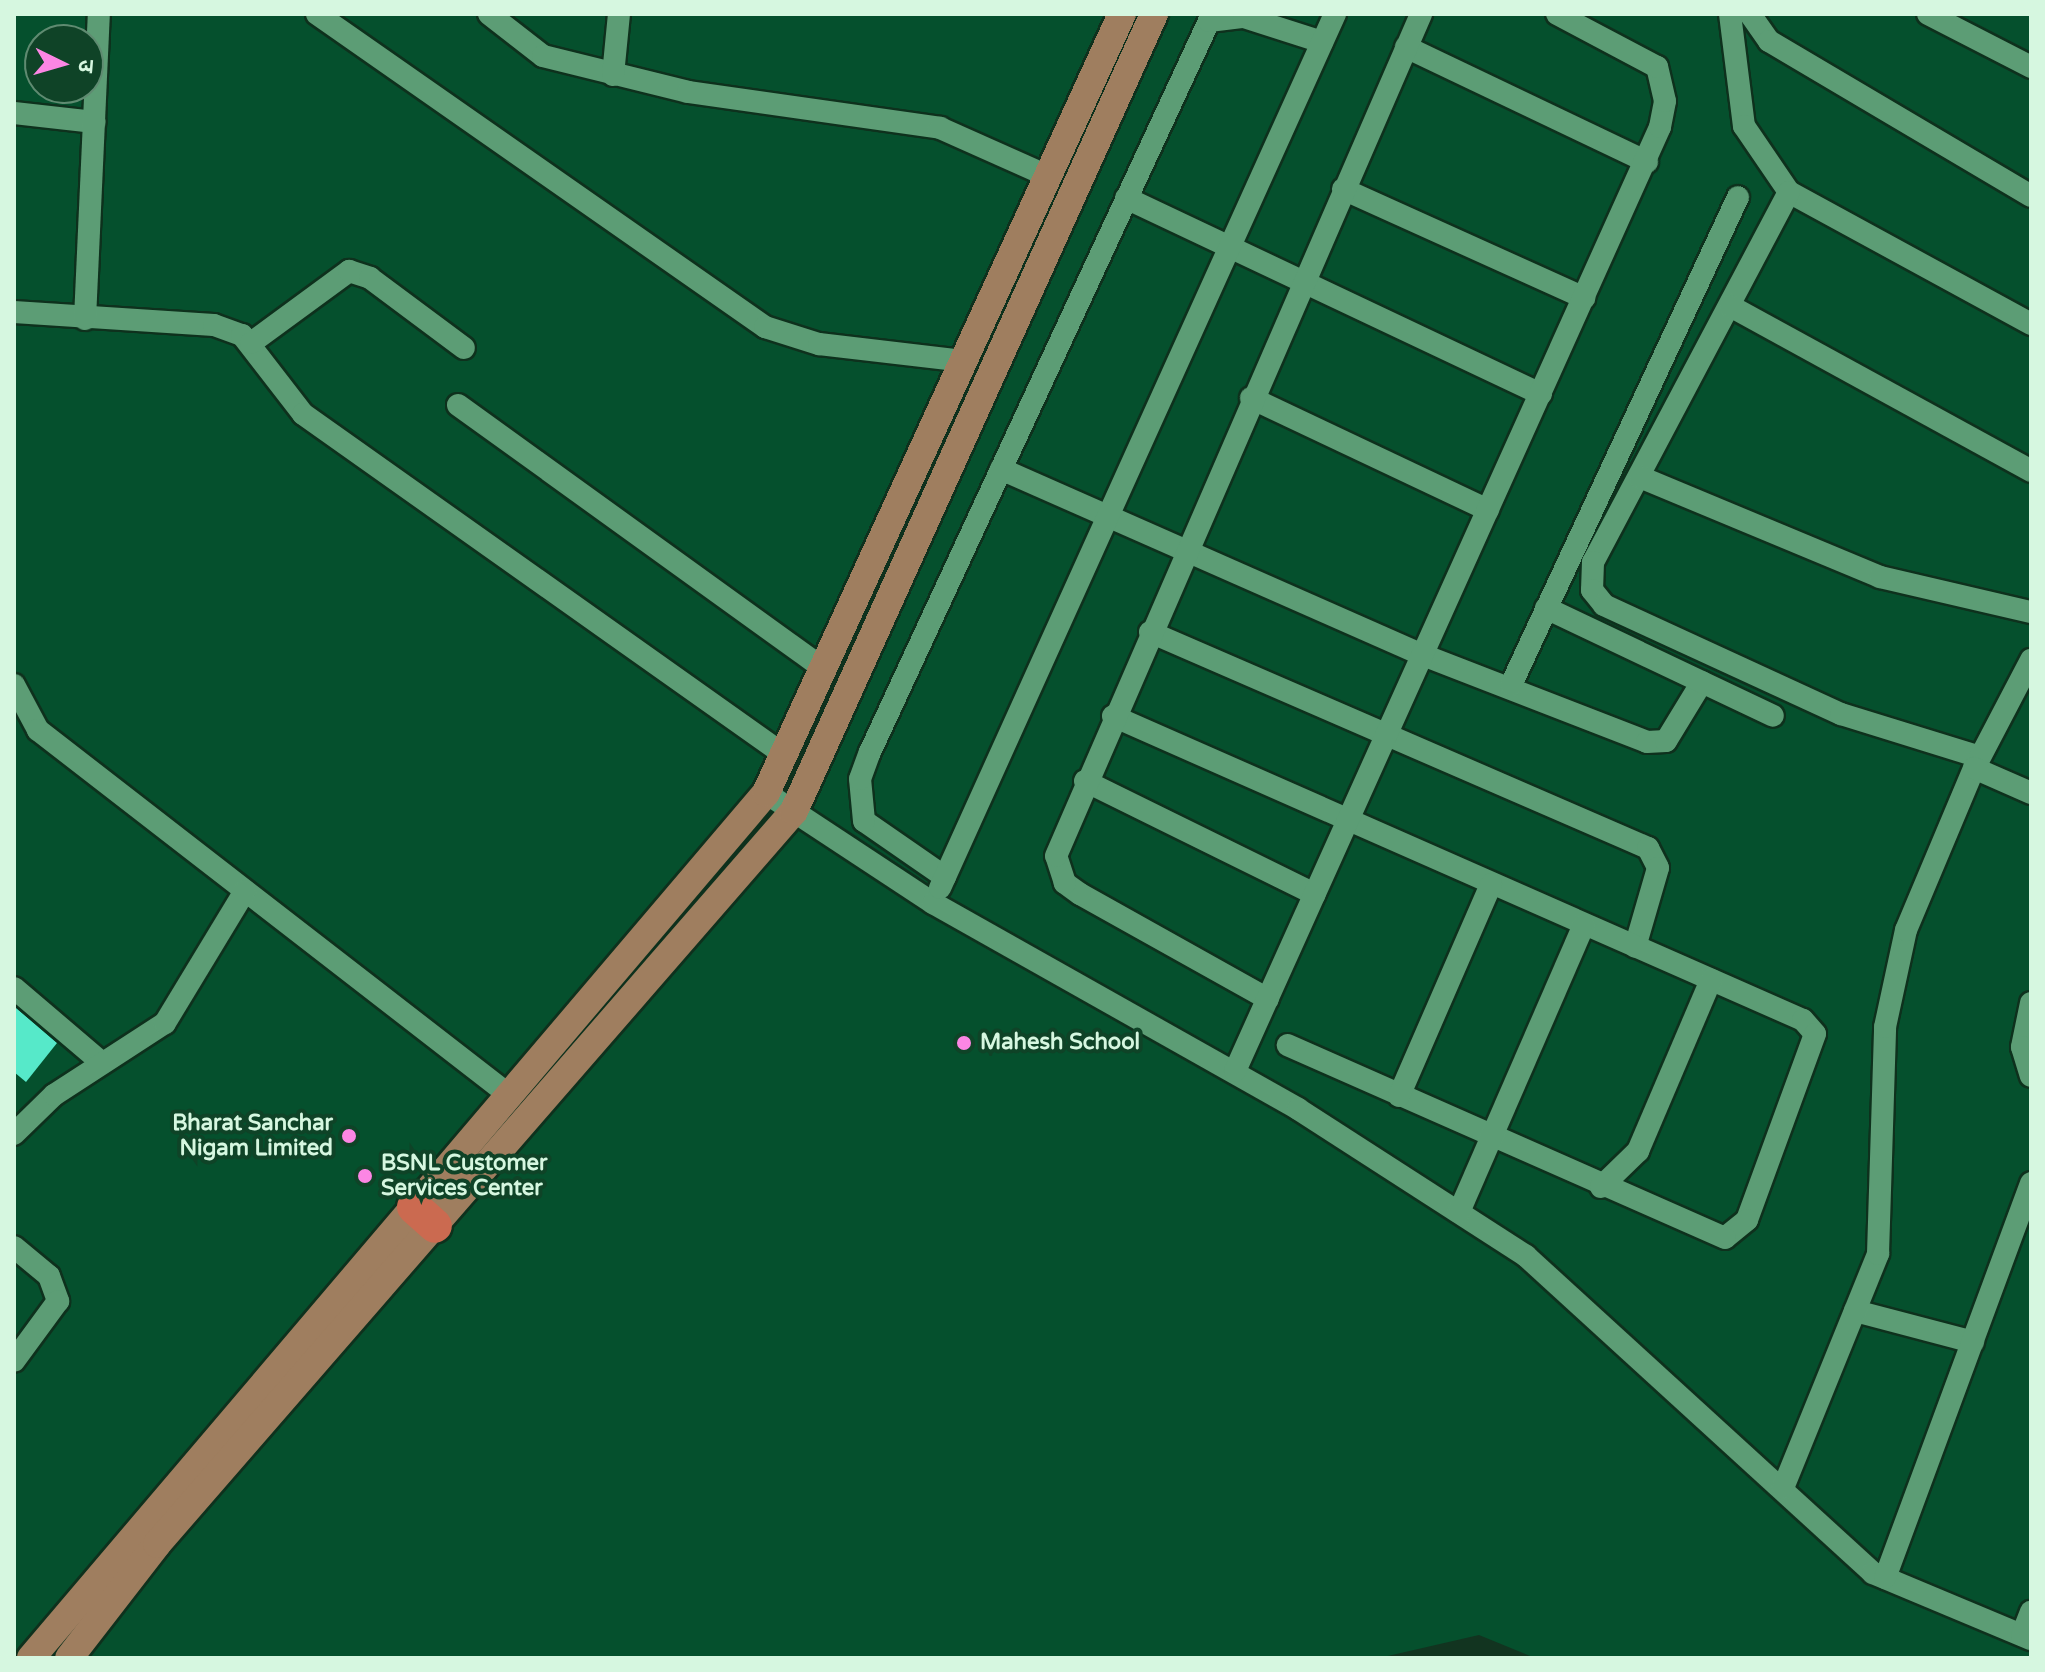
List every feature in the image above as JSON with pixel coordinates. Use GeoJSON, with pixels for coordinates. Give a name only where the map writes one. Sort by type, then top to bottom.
{"type":"FeatureCollection","features":[{"type":"Feature","properties":{"kind":"main road"},"geometry":{"type":"LineString","coordinates":[[69,1658],[157,1544],[424,1217],[509,1095],[766,793],[1122,14]]}},
{"type":"Feature","properties":{"kind":"main road"},"geometry":{"type":"LineString","coordinates":[[31,1658],[424,1217],[794,811],[1154,14]]}},
{"type":"Feature","properties":{"kind":"street"},"geometry":{"type":"LineString","coordinates":[[85,319],[99,14]]}},
{"type":"Feature","properties":{"kind":"street"},"geometry":{"type":"LineString","coordinates":[[317,14],[765,327],[819,344],[963,361]]}},
{"type":"Feature","properties":{"kind":"street"},"geometry":{"type":"LineString","coordinates":[[489,14],[543,56],[613,75],[940,128],[1048,176]]}},
{"type":"Feature","properties":{"kind":"street"},"geometry":{"type":"LineString","coordinates":[[613,75],[619,14]]}},
{"type":"Feature","properties":{"kind":"street"},"geometry":{"type":"LineString","coordinates":[[933,903],[1335,14]]}},
{"type":"Feature","properties":{"kind":"street"},"geometry":{"type":"LineString","coordinates":[[1268,999],[1065,883],[1056,856],[1187,545],[1421,14]]}},
{"type":"Feature","properties":{"kind":"street"},"geometry":{"type":"LineString","coordinates":[[1235,1071],[1647,162],[1665,101],[1657,67],[1557,14]]}},
{"type":"Feature","properties":{"kind":"street"},"geometry":{"type":"LineString","coordinates":[[1730,14],[1744,126],[1789,192],[2031,324]]}},
{"type":"Feature","properties":{"kind":"street"},"geometry":{"type":"LineString","coordinates":[[1750,14],[1769,41],[2031,196]]}},
{"type":"Feature","properties":{"kind":"street"},"geometry":{"type":"LineString","coordinates":[[1928,14],[2031,67]]}},
{"type":"Feature","properties":{"kind":"street"},"geometry":{"type":"LineString","coordinates":[[945,877],[864,821],[860,779],[1209,21],[1244,17],[1322,42]]}},
{"type":"Feature","properties":{"kind":"street"},"geometry":{"type":"LineString","coordinates":[[1406,47],[1647,162]]}},
{"type":"Feature","properties":{"kind":"street"},"geometry":{"type":"LineString","coordinates":[[14,113],[94,122]]}},
{"type":"Feature","properties":{"kind":"street"},"geometry":{"type":"LineString","coordinates":[[1343,189],[1584,298]]}},
{"type":"Feature","properties":{"kind":"street"},"geometry":{"type":"LineString","coordinates":[[1789,192],[1590,573],[1604,605],[1841,714],[1977,763],[2031,793]]}},
{"type":"Feature","properties":{"kind":"street"},"geometry":{"type":"LineString","coordinates":[[1511,685],[1738,197]]}},
{"type":"Feature","properties":{"kind":"street"},"geometry":{"type":"LineString","coordinates":[[1126,198],[1231,243],[1541,394]]}},
{"type":"Feature","properties":{"kind":"street"},"geometry":{"type":"LineString","coordinates":[[251,343],[349,271],[370,278],[464,348]]}},
{"type":"Feature","properties":{"kind":"street"},"geometry":{"type":"LineString","coordinates":[[1730,306],[2031,471]]}},
{"type":"Feature","properties":{"kind":"street"},"geometry":{"type":"LineString","coordinates":[[14,312],[214,325],[251,343],[303,414],[783,754]]}},
{"type":"Feature","properties":{"kind":"street"},"geometry":{"type":"LineString","coordinates":[[1251,398],[1488,510]]}},
{"type":"Feature","properties":{"kind":"street"},"geometry":{"type":"LineString","coordinates":[[458,405],[823,668]]}},
{"type":"Feature","properties":{"kind":"street"},"geometry":{"type":"LineString","coordinates":[[1001,469],[1106,515],[1187,545],[1423,655],[1511,685],[1657,743],[1671,736],[1702,682]]}},
{"type":"Feature","properties":{"kind":"street"},"geometry":{"type":"LineString","coordinates":[[1640,477],[1880,577],[2031,612]]}},
{"type":"Feature","properties":{"kind":"street"},"geometry":{"type":"LineString","coordinates":[[1546,608],[1773,716]]}},
{"type":"Feature","properties":{"kind":"street"},"geometry":{"type":"LineString","coordinates":[[1150,632],[1385,739],[1648,848],[1658,868],[1635,947]]}},
{"type":"Feature","properties":{"kind":"street"},"geometry":{"type":"LineString","coordinates":[[1783,1488],[1855,1311],[1883,1223],[1890,983],[1977,763],[2031,660]]}},
{"type":"Feature","properties":{"kind":"street"},"geometry":{"type":"LineString","coordinates":[[15,691],[38,730],[509,1095]]}},
{"type":"Feature","properties":{"kind":"street"},"geometry":{"type":"LineString","coordinates":[[1113,716],[1803,1020],[1815,1034],[1747,1220],[1733,1236],[1714,1237],[1288,1045]]}},
{"type":"Feature","properties":{"kind":"street"},"geometry":{"type":"LineString","coordinates":[[1085,781],[1315,894]]}},
{"type":"Feature","properties":{"kind":"street"},"geometry":{"type":"LineString","coordinates":[[766,793],[933,903],[1235,1071],[1526,1256],[1885,1578],[2027,1637],[2031,1612]]}},
{"type":"Feature","properties":{"kind":"street"},"geometry":{"type":"LineString","coordinates":[[1399,1096],[1491,884]]}},
{"type":"Feature","properties":{"kind":"street"},"geometry":{"type":"LineString","coordinates":[[14,1134],[101,1062],[135,1049],[165,1023],[245,891]]}},
{"type":"Feature","properties":{"kind":"street"},"geometry":{"type":"LineString","coordinates":[[1459,1212],[1494,1138],[1584,925]]}},
{"type":"Feature","properties":{"kind":"street"},"geometry":{"type":"LineString","coordinates":[[1601,1187],[1638,1151],[1711,980]]}},
{"type":"Feature","properties":{"kind":"street"},"geometry":{"type":"LineString","coordinates":[[14,988],[101,1062]]}},
{"type":"Feature","properties":{"kind":"street"},"geometry":{"type":"LineString","coordinates":[[2031,1003],[2022,1047],[2031,1076]]}},
{"type":"Feature","properties":{"kind":"street"},"geometry":{"type":"LineString","coordinates":[[1885,1578],[2031,1183]]}},
{"type":"Feature","properties":{"kind":"street"},"geometry":{"type":"LineString","coordinates":[[14,1247],[49,1276],[58,1301],[14,1361]]}},
{"type":"Feature","properties":{"kind":"street"},"geometry":{"type":"LineString","coordinates":[[1855,1311],[1973,1342]]}},
{"type":"Feature","properties":{"kind":"shaded area"},"geometry":{"type":"Polygon","coordinates":[[[1479,1635],[1535,1658],[1379,1658],[1479,1635]]]}},
{"type":"Feature","properties":{"kind":"building"},"geometry":{"type":"Polygon","coordinates":[[[14,1006],[57,1043],[26,1082],[14,1072],[14,1006]]]}},
{"type":"Feature","properties":{"kind":"place","name":"Mahesh School"},"geometry":{"type":"Point","coordinates":[964,1043]}},
{"type":"Feature","properties":{"kind":"place","name":"Bharat Sanchar Nigam Limited"},"geometry":{"type":"Point","coordinates":[349,1136]}},
{"type":"Feature","properties":{"kind":"place","name":"BSNL Customer Services Center"},"geometry":{"type":"Point","coordinates":[365,1176]}}]}
